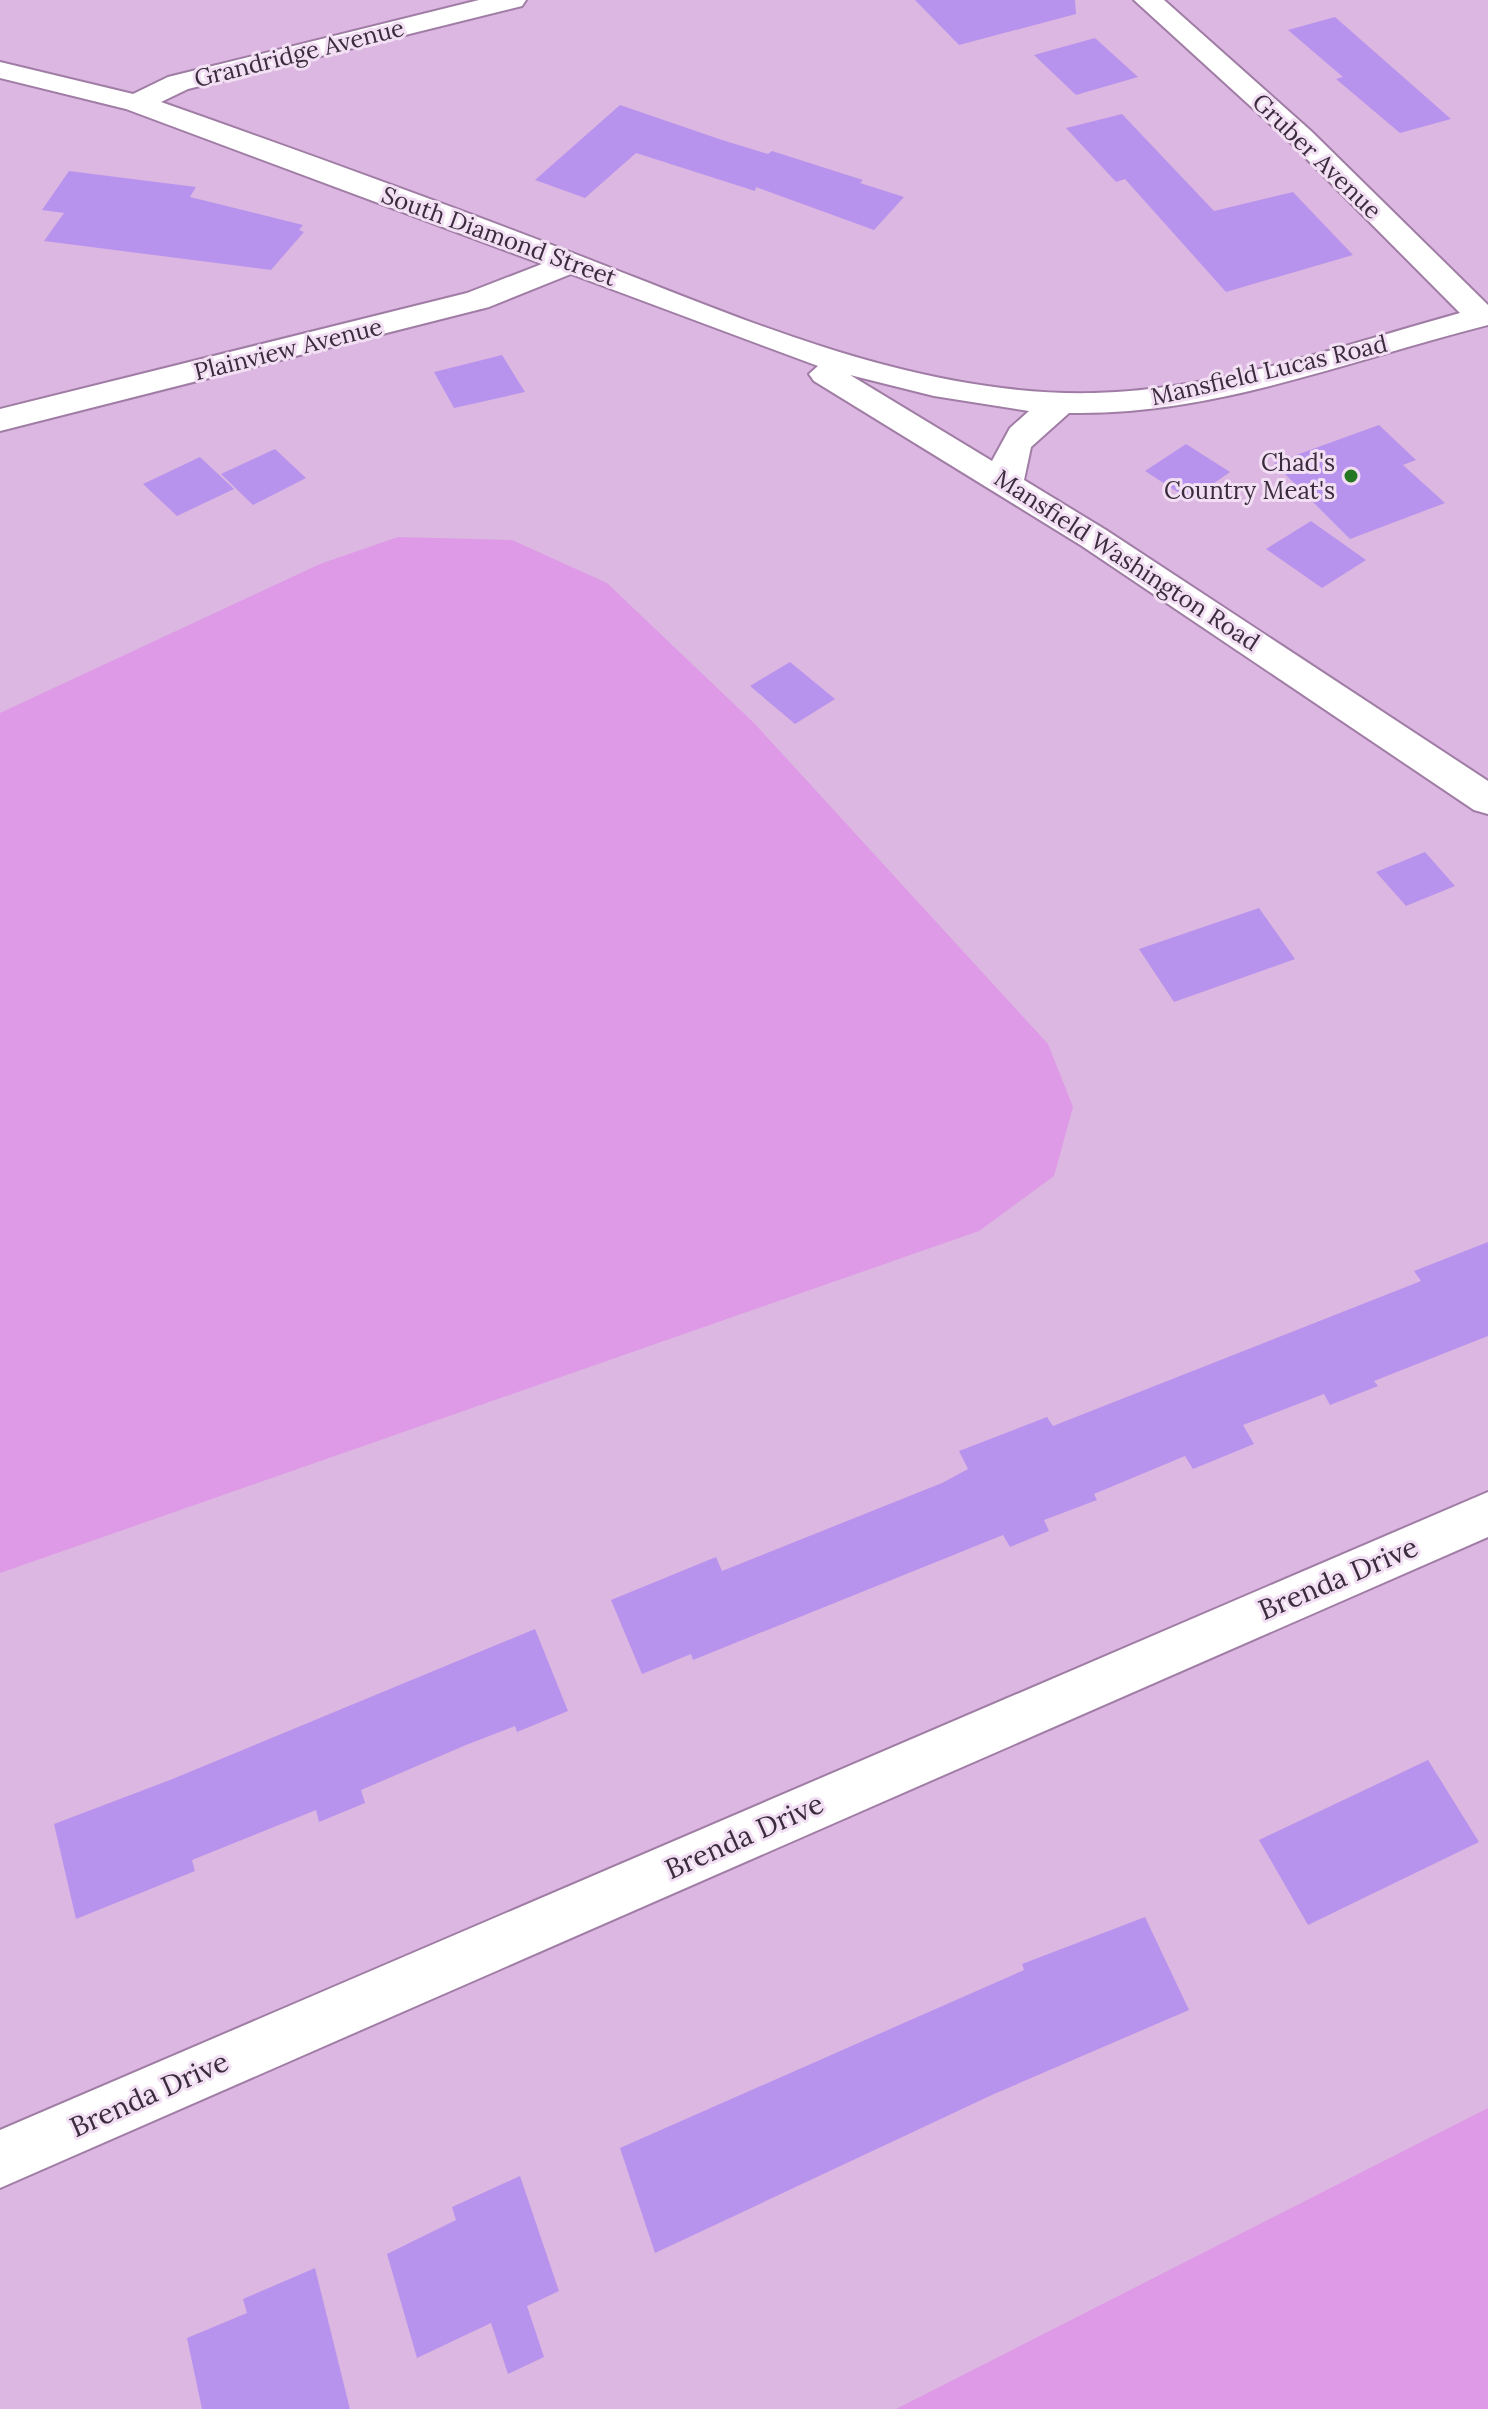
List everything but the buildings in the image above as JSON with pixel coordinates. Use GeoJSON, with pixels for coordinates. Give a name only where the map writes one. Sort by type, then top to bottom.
{"type":"FeatureCollection","features":[{"type":"Feature","properties":{"kind":"street","name":"Grandridge Avenue"},"geometry":{"type":"LineString","coordinates":[[136,103],[178,83],[512,0]]}},
{"type":"Feature","properties":{"kind":"street","name":"Gruber Avenue"},"geometry":{"type":"LineString","coordinates":[[1148,0],[1301,137],[1485,316]]}},
{"type":"Feature","properties":{"kind":"street","name":"South Diamond Street"},"geometry":{"type":"LineString","coordinates":[[0,70],[136,103],[758,333],[873,372],[998,398]]}},
{"type":"Feature","properties":{"kind":"street","name":"Plainview Avenue"},"geometry":{"type":"LineString","coordinates":[[0,420],[478,300],[572,263]]}},
{"type":"Feature","properties":{"kind":"street","name":"Mansfield Lucas Road"},"geometry":{"type":"LineString","coordinates":[[998,398],[1062,402],[1133,401],[1190,392],[1485,316]]}},
{"type":"Feature","properties":{"kind":"street","name":"Mansfield Washington Road"},"geometry":{"type":"LineString","coordinates":[[758,333],[1007,483],[1255,642],[1488,800]]}},
{"type":"Feature","properties":{"kind":"street"},"geometry":{"type":"LineString","coordinates":[[1007,483],[1006,466],[1013,444],[1062,402]]}},
{"type":"Feature","properties":{"kind":"street","name":"Brenda Drive"},"geometry":{"type":"LineString","coordinates":[[0,2159],[1488,1514]]}},
{"type":"Feature","properties":{"kind":"shaded area"},"geometry":{"type":"Polygon","coordinates":[[[398,537],[512,540],[607,583],[755,724],[1048,1044],[1073,1107],[1054,1176],[979,1231],[0,1573],[0,713],[320,564],[398,537]]]}},
{"type":"Feature","properties":{"kind":"shaded area"},"geometry":{"type":"Polygon","coordinates":[[[1488,2108],[1488,2409],[896,2409],[1488,2108]]]}},
{"type":"Feature","properties":{"kind":"place","name":"Chad's Country Meat's"},"geometry":{"type":"Point","coordinates":[1351,476]}}]}
